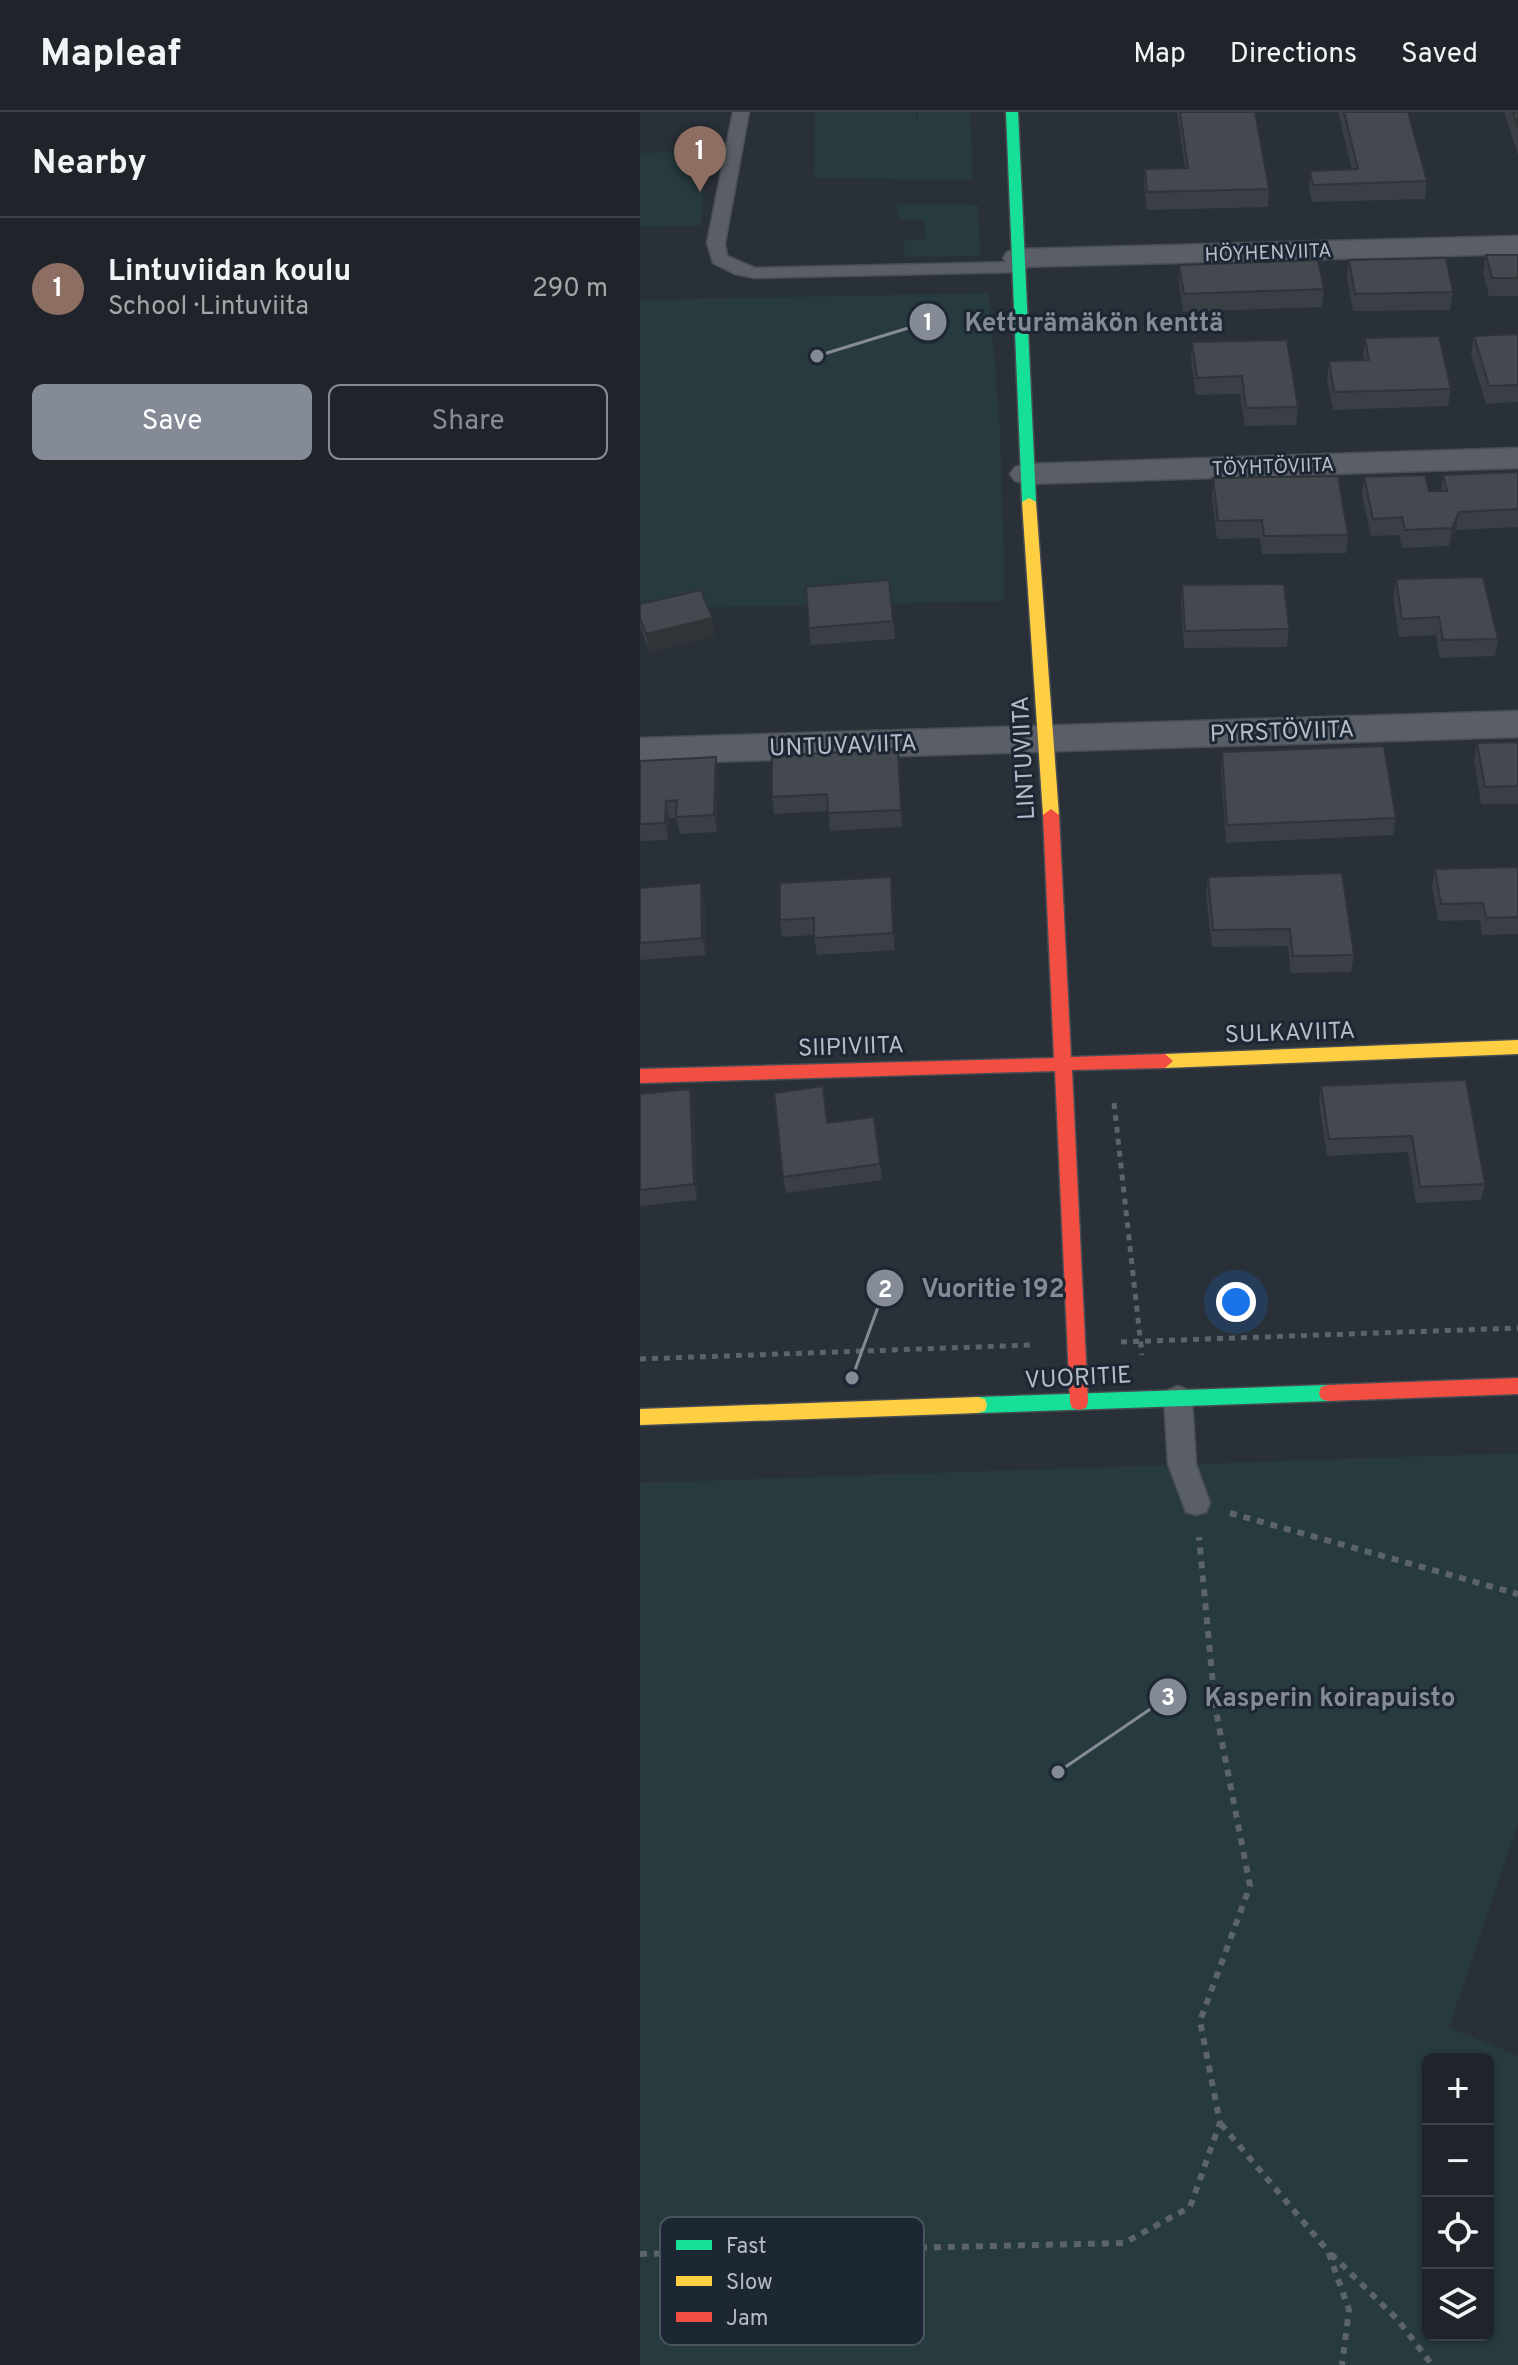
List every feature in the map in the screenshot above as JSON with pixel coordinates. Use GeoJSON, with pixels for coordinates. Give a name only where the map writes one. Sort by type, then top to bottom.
{"type":"FeatureCollection","features":[{"type":"Feature","properties":{"kind":"street","name":"LINTUVIITA"},"geometry":{"type":"LineString","coordinates":[[1012,112],[1027,474],[1047,739],[1079,1402]]}},
{"type":"Feature","properties":{"kind":"street","name":"HÖYHENVIITA"},"geometry":{"type":"LineString","coordinates":[[1018,263],[1518,245]]}},
{"type":"Feature","properties":{"kind":"street","name":"TÖYHTÖVIITA"},"geometry":{"type":"LineString","coordinates":[[1027,474],[1518,458]]}},
{"type":"Feature","properties":{"kind":"street","name":"PYRSTÖVIITA"},"geometry":{"type":"LineString","coordinates":[[1047,739],[1518,724]]}},
{"type":"Feature","properties":{"kind":"street","name":"UNTUVAVIITA"},"geometry":{"type":"LineString","coordinates":[[640,751],[1047,739]]}},
{"type":"Feature","properties":{"kind":"street","name":"SULKAVIITA"},"geometry":{"type":"LineString","coordinates":[[1064,1065],[1518,1047]]}},
{"type":"Feature","properties":{"kind":"street","name":"SIIPIVIITA"},"geometry":{"type":"LineString","coordinates":[[640,1076],[1064,1065]]}},
{"type":"Feature","properties":{"kind":"street","name":"VUORITIE"},"geometry":{"type":"LineString","coordinates":[[640,1417],[1518,1386]]}},
{"type":"Feature","properties":{"kind":"lane"},"geometry":{"type":"LineString","coordinates":[[741,112],[716,243],[719,259],[755,273],[1018,263]]}},
{"type":"Feature","properties":{"kind":"lane"},"geometry":{"type":"LineString","coordinates":[[1178,1398],[1182,1464],[1196,1503]]}},
{"type":"Feature","properties":{"kind":"path"},"geometry":{"type":"LineString","coordinates":[[1432,2365],[1420,2345],[1373,2292],[1328,2251],[1220,2123],[1200,2021],[1250,1886],[1215,1706],[1196,1503],[1518,1594]]}},
{"type":"Feature","properties":{"kind":"path"},"geometry":{"type":"LineString","coordinates":[[924,2248],[1124,2243],[1190,2207],[1220,2123]]}},
{"type":"Feature","properties":{"kind":"path"},"geometry":{"type":"LineString","coordinates":[[1328,2251],[1349,2310],[1342,2365]]}},
{"type":"Feature","properties":{"kind":"path"},"geometry":{"type":"LineString","coordinates":[[640,2254],[660,2254]]}},
{"type":"Feature","properties":{"kind":"green space"},"geometry":{"type":"Polygon","coordinates":[[[815,112],[916,112],[917,122],[918,112],[970,112],[973,180],[814,178],[815,112]]]}},
{"type":"Feature","properties":{"kind":"green space"},"geometry":{"type":"Polygon","coordinates":[[[706,151],[701,226],[640,227],[640,153],[706,151]]]}},
{"type":"Feature","properties":{"kind":"green space"},"geometry":{"type":"Polygon","coordinates":[[[897,204],[978,205],[980,256],[905,257],[903,241],[926,239],[924,220],[898,219],[897,204]]]}},
{"type":"Feature","properties":{"kind":"green space"},"geometry":{"type":"Polygon","coordinates":[[[989,293],[1000,427],[1005,601],[640,609],[640,300],[989,293]]]}},
{"type":"Feature","properties":{"kind":"green space"},"geometry":{"type":"Polygon","coordinates":[[[1518,1453],[1518,1824],[1449,2027],[1518,2056],[1518,2365],[640,2365],[640,1483],[1518,1453]]]}},
{"type":"Feature","properties":{"kind":"building"},"geometry":{"type":"Polygon","coordinates":[[[1180,112],[1255,112],[1269,189],[1147,192],[1145,169],[1188,168],[1180,112]]]}},
{"type":"Feature","properties":{"kind":"building"},"geometry":{"type":"Polygon","coordinates":[[[1344,112],[1408,112],[1427,181],[1313,185],[1310,171],[1358,169],[1344,112]]]}},
{"type":"Feature","properties":{"kind":"building"},"geometry":{"type":"Polygon","coordinates":[[[1486,255],[1518,255],[1518,278],[1492,278],[1486,255]]]}},
{"type":"Feature","properties":{"kind":"building"},"geometry":{"type":"Polygon","coordinates":[[[1446,258],[1453,292],[1355,294],[1349,260],[1446,258]]]}},
{"type":"Feature","properties":{"kind":"building"},"geometry":{"type":"Polygon","coordinates":[[[1318,260],[1324,289],[1184,294],[1179,265],[1318,260]]]}},
{"type":"Feature","properties":{"kind":"building"},"geometry":{"type":"Polygon","coordinates":[[[1518,334],[1518,385],[1489,386],[1474,336],[1518,334]]]}},
{"type":"Feature","properties":{"kind":"building"},"geometry":{"type":"Polygon","coordinates":[[[1439,336],[1451,389],[1334,392],[1329,361],[1369,360],[1365,338],[1439,336]]]}},
{"type":"Feature","properties":{"kind":"building"},"geometry":{"type":"Polygon","coordinates":[[[1287,340],[1298,407],[1246,408],[1242,376],[1197,378],[1192,342],[1287,340]]]}},
{"type":"Feature","properties":{"kind":"building"},"geometry":{"type":"Polygon","coordinates":[[[1518,472],[1518,509],[1459,512],[1452,528],[1405,530],[1402,517],[1373,519],[1364,477],[1425,475],[1429,491],[1447,491],[1443,475],[1518,472]]]}},
{"type":"Feature","properties":{"kind":"building"},"geometry":{"type":"Polygon","coordinates":[[[1338,476],[1348,535],[1264,536],[1262,520],[1218,521],[1213,478],[1338,476]]]}},
{"type":"Feature","properties":{"kind":"building"},"geometry":{"type":"Polygon","coordinates":[[[1483,577],[1498,639],[1443,640],[1439,617],[1402,619],[1396,579],[1483,577]]]}},
{"type":"Feature","properties":{"kind":"building"},"geometry":{"type":"Polygon","coordinates":[[[889,580],[893,621],[809,628],[806,587],[889,580]]]}},
{"type":"Feature","properties":{"kind":"building"},"geometry":{"type":"Polygon","coordinates":[[[1284,584],[1289,629],[1185,631],[1182,585],[1284,584]]]}},
{"type":"Feature","properties":{"kind":"building"},"geometry":{"type":"Polygon","coordinates":[[[701,590],[712,618],[646,634],[640,618],[640,604],[701,590]]]}},
{"type":"Feature","properties":{"kind":"building"},"geometry":{"type":"Polygon","coordinates":[[[1518,742],[1518,786],[1485,787],[1477,743],[1518,742]]]}},
{"type":"Feature","properties":{"kind":"building"},"geometry":{"type":"Polygon","coordinates":[[[1384,746],[1396,818],[1227,825],[1222,752],[1384,746]]]}},
{"type":"Feature","properties":{"kind":"building"},"geometry":{"type":"Polygon","coordinates":[[[898,749],[901,810],[828,813],[827,794],[772,797],[772,756],[898,749]]]}},
{"type":"Feature","properties":{"kind":"building"},"geometry":{"type":"Polygon","coordinates":[[[716,757],[714,815],[676,817],[677,800],[666,801],[665,823],[640,824],[640,761],[716,757]]]}},
{"type":"Feature","properties":{"kind":"building"},"geometry":{"type":"Polygon","coordinates":[[[1518,867],[1518,917],[1486,918],[1483,903],[1441,904],[1435,869],[1518,867]]]}},
{"type":"Feature","properties":{"kind":"building"},"geometry":{"type":"Polygon","coordinates":[[[1342,873],[1354,955],[1293,956],[1290,929],[1213,930],[1208,877],[1342,873]]]}},
{"type":"Feature","properties":{"kind":"building"},"geometry":{"type":"Polygon","coordinates":[[[891,877],[893,933],[814,938],[814,918],[780,920],[780,883],[891,877]]]}},
{"type":"Feature","properties":{"kind":"building"},"geometry":{"type":"Polygon","coordinates":[[[701,883],[702,938],[640,943],[640,888],[701,883]]]}},
{"type":"Feature","properties":{"kind":"building"},"geometry":{"type":"Polygon","coordinates":[[[1466,1080],[1485,1184],[1420,1187],[1412,1136],[1329,1139],[1321,1086],[1466,1080]]]}},
{"type":"Feature","properties":{"kind":"building"},"geometry":{"type":"Polygon","coordinates":[[[823,1086],[827,1123],[874,1117],[880,1164],[783,1177],[774,1093],[823,1086]]]}},
{"type":"Feature","properties":{"kind":"building"},"geometry":{"type":"Polygon","coordinates":[[[690,1089],[694,1184],[640,1190],[640,1094],[690,1089]]]}},
{"type":"Feature","properties":{"kind":"traffic: fast"},"geometry":{"type":"LineString","coordinates":[[1012,112],[1029,502]]}},
{"type":"Feature","properties":{"kind":"traffic: fast"},"geometry":{"type":"LineString","coordinates":[[978,1405],[1328,1393]]}},
{"type":"Feature","properties":{"kind":"traffic: slow"},"geometry":{"type":"LineString","coordinates":[[1029,502],[1051,815]]}},
{"type":"Feature","properties":{"kind":"traffic: slow"},"geometry":{"type":"LineString","coordinates":[[1165,1061],[1518,1047]]}},
{"type":"Feature","properties":{"kind":"traffic: slow"},"geometry":{"type":"LineString","coordinates":[[640,1417],[978,1405]]}},
{"type":"Feature","properties":{"kind":"traffic: jam"},"geometry":{"type":"LineString","coordinates":[[1051,815],[1079,1402]]}},
{"type":"Feature","properties":{"kind":"traffic: jam"},"geometry":{"type":"LineString","coordinates":[[640,1076],[1165,1061]]}},
{"type":"Feature","properties":{"kind":"traffic: jam"},"geometry":{"type":"LineString","coordinates":[[1328,1393],[1518,1386]]}},
{"type":"Feature","properties":{"kind":"place","name":"Lintuviidan koulu"},"geometry":{"type":"Point","coordinates":[700,192]}},
{"type":"Feature","properties":{"kind":"place","name":"Ketturämäkön kenttä"},"geometry":{"type":"Point","coordinates":[817,356]}},
{"type":"Feature","properties":{"kind":"place","name":"Vuoritie 192"},"geometry":{"type":"Point","coordinates":[852,1378]}},
{"type":"Feature","properties":{"kind":"place","name":"Kasperin koirapuisto"},"geometry":{"type":"Point","coordinates":[1058,1772]}}]}
